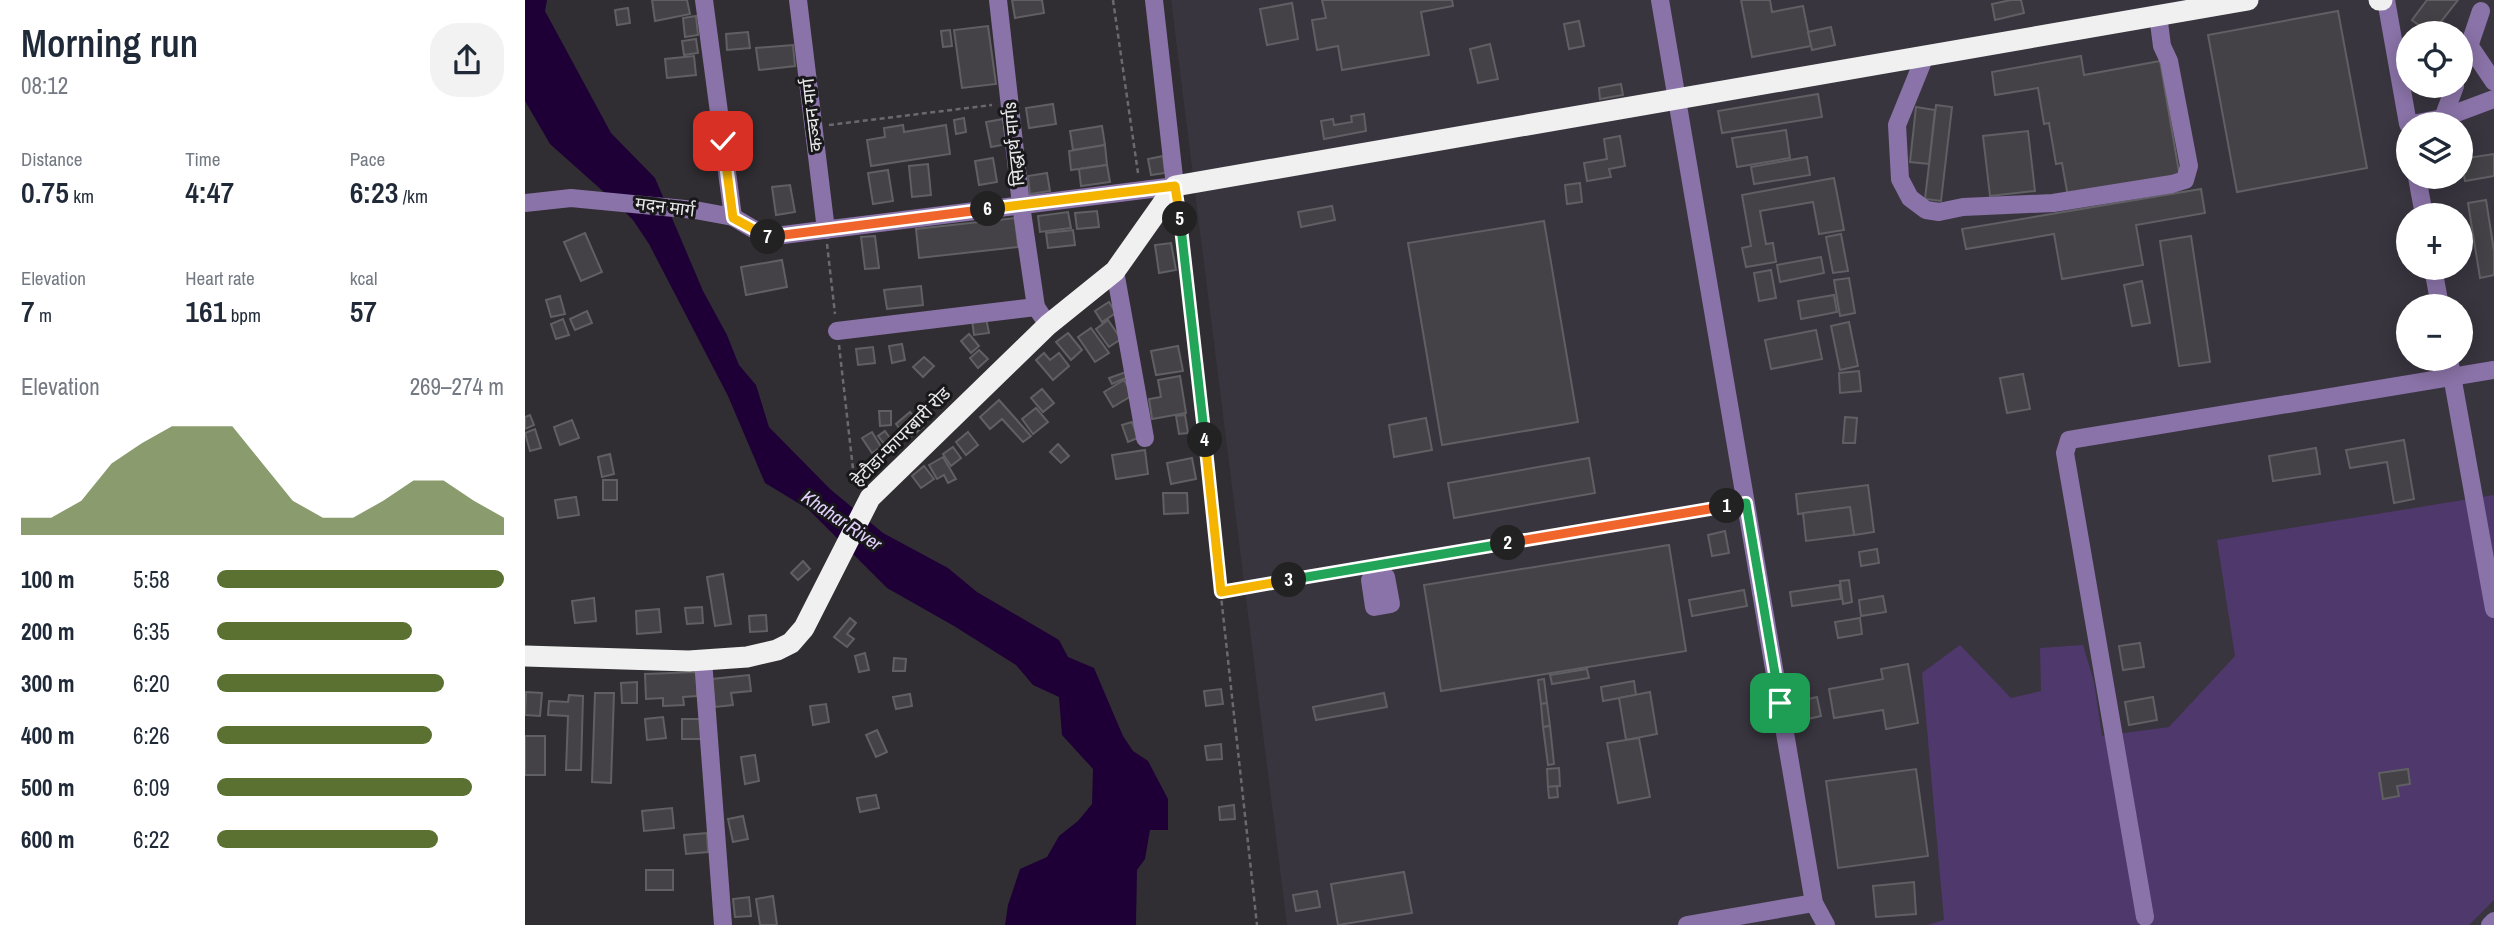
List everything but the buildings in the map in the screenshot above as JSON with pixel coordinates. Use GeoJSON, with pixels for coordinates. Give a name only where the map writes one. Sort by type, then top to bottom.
{"type":"FeatureCollection","features":[{"type":"Feature","properties":{"kind":"highway"},"geometry":{"type":"LineString","coordinates":[[1175,186],[2248,0]]}},
{"type":"Feature","properties":{"kind":"highway","name":"हेटौडा-फापरबारी रोड"},"geometry":{"type":"LineString","coordinates":[[525,656],[703,660],[747,657],[777,650],[791,643],[804,628],[870,498],[1048,325],[1115,271],[1175,186]]}},
{"type":"Feature","properties":{"kind":"street"},"geometry":{"type":"LineString","coordinates":[[704,0],[733,218]]}},
{"type":"Feature","properties":{"kind":"street","name":"कञ्चन मार्ग"},"geometry":{"type":"LineString","coordinates":[[799,0],[826,230]]}},
{"type":"Feature","properties":{"kind":"street","name":"सिद्धार्थ मार्गs"},"geometry":{"type":"LineString","coordinates":[[998,0],[1021,205],[1036,307],[1048,325]]}},
{"type":"Feature","properties":{"kind":"street"},"geometry":{"type":"LineString","coordinates":[[1154,0],[1175,186]]}},
{"type":"Feature","properties":{"kind":"street"},"geometry":{"type":"LineString","coordinates":[[1660,0],[1814,904],[1826,925]]}},
{"type":"Feature","properties":{"kind":"street"},"geometry":{"type":"LineString","coordinates":[[2382,0],[2407,112]]}},
{"type":"Feature","properties":{"kind":"street"},"geometry":{"type":"LineString","coordinates":[[2473,34],[2481,11]]}},
{"type":"Feature","properties":{"kind":"street"},"geometry":{"type":"LineString","coordinates":[[1925,56],[1897,125],[1897,144],[1900,179],[1910,198],[1926,210],[1939,212],[1963,207],[2053,202],[2172,184],[2185,180],[2189,166],[2169,61],[2162,46],[2158,15]]}},
{"type":"Feature","properties":{"kind":"street"},"geometry":{"type":"LineString","coordinates":[[2473,51],[2494,82]]}},
{"type":"Feature","properties":{"kind":"street"},"geometry":{"type":"LineString","coordinates":[[2460,112],[2494,99]]}},
{"type":"Feature","properties":{"kind":"street","name":"मदन मार्ग"},"geometry":{"type":"LineString","coordinates":[[525,203],[571,198],[682,208],[733,218],[767,237],[1175,186]]}},
{"type":"Feature","properties":{"kind":"street"},"geometry":{"type":"LineString","coordinates":[[1115,271],[1145,438]]}},
{"type":"Feature","properties":{"kind":"street"},"geometry":{"type":"LineString","coordinates":[[837,331],[1036,307]]}},
{"type":"Feature","properties":{"kind":"street"},"geometry":{"type":"LineString","coordinates":[[2473,369],[2494,370]]}},
{"type":"Feature","properties":{"kind":"street"},"geometry":{"type":"LineString","coordinates":[[2145,917],[2065,453],[2069,440],[2435,371]]}},
{"type":"Feature","properties":{"kind":"street"},"geometry":{"type":"LineString","coordinates":[[2452,371],[2494,608]]}},
{"type":"Feature","properties":{"kind":"street"},"geometry":{"type":"LineString","coordinates":[[703,660],[723,925]]}},
{"type":"Feature","properties":{"kind":"street"},"geometry":{"type":"LineString","coordinates":[[1687,925],[1814,904]]}},
{"type":"Feature","properties":{"kind":"street"},"geometry":{"type":"LineString","coordinates":[[2490,925],[2494,921]]}},
{"type":"Feature","properties":{"kind":"path"},"geometry":{"type":"LineString","coordinates":[[1113,0],[1140,190]]}},
{"type":"Feature","properties":{"kind":"path"},"geometry":{"type":"LineString","coordinates":[[813,127],[1010,103]]}},
{"type":"Feature","properties":{"kind":"path"},"geometry":{"type":"LineString","coordinates":[[1175,186],[1257,925]]}},
{"type":"Feature","properties":{"kind":"path"},"geometry":{"type":"LineString","coordinates":[[826,230],[853,470],[870,498]]}},
{"type":"Feature","properties":{"kind":"path"},"geometry":{"type":"LineString","coordinates":[[1382,564],[1746,503]]}},
{"type":"Feature","properties":{"kind":"path"},"geometry":{"type":"LineString","coordinates":[[1221,592],[1369,567]]}},
{"type":"Feature","properties":{"kind":"shaded area"},"geometry":{"type":"Polygon","coordinates":[[[1171,0],[2494,0],[2494,925],[1287,925],[1171,0]]]}},
{"type":"Feature","properties":{"kind":"shaded area"},"geometry":{"type":"Polygon","coordinates":[[[2494,495],[2494,900],[2469,925],[1927,925],[1944,920],[1922,673],[1960,645],[2011,698],[2041,691],[2040,648],[2083,645],[2094,682],[2102,736],[2169,727],[2235,656],[2217,540],[2494,495]]]}},
{"type":"Feature","properties":{"kind":"water","name":"Khahar River"},"geometry":{"type":"Polygon","coordinates":[[[525,0],[547,0],[545,11],[611,133],[655,178],[703,291],[727,335],[739,365],[756,385],[769,427],[830,489],[883,533],[948,568],[977,592],[1059,640],[1068,657],[1094,668],[1123,736],[1133,751],[1148,761],[1168,799],[1168,830],[1150,830],[1145,859],[1137,870],[1136,925],[1005,925],[1008,905],[1020,869],[1047,857],[1059,836],[1078,821],[1092,804],[1093,769],[1062,735],[1059,697],[1033,685],[1016,665],[887,588],[808,509],[765,483],[728,396],[649,244],[633,220],[550,144],[525,101],[525,0]]]}},
{"type":"Feature","properties":{"kind":"route"},"geometry":{"type":"LineString","coordinates":[[723,141],[733,218],[767,237],[1175,186],[1221,592],[1746,503],[1780,703]]}}]}
